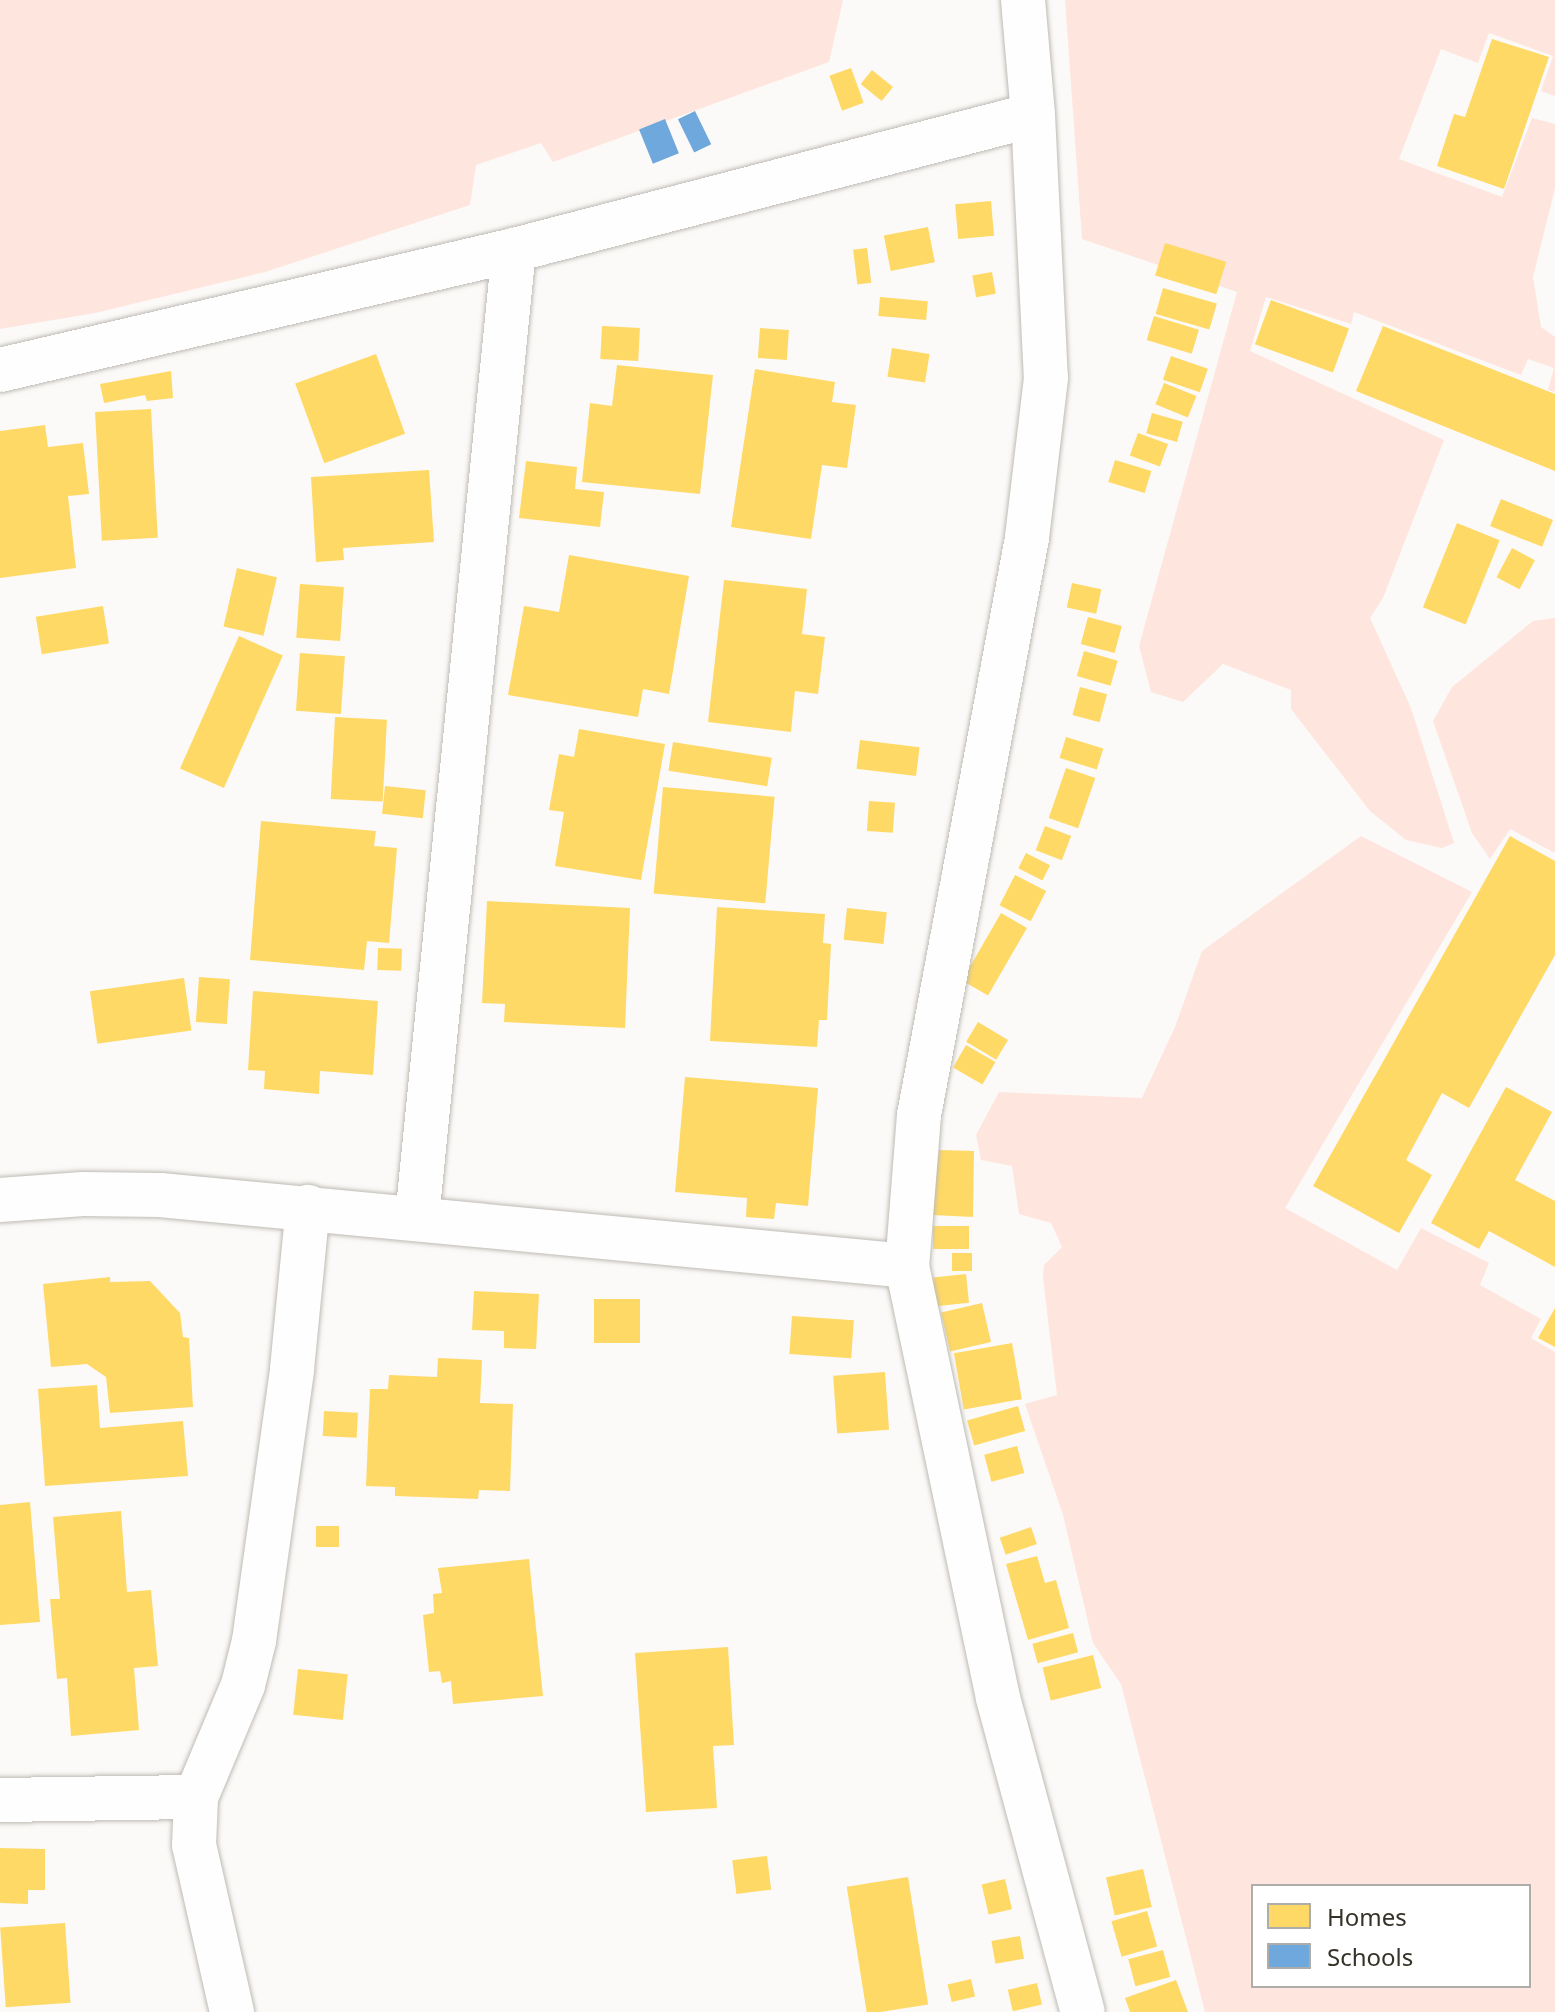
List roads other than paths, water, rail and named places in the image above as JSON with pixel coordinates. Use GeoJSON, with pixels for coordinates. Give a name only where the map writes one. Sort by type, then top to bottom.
{"type":"FeatureCollection","features":[{"type":"Feature","properties":{"kind":"street"},"geometry":{"type":"LineString","coordinates":[[1023,0],[1033,115],[1046,378],[1027,538],[919,1115],[907,1266],[998,1698],[1083,2012]]}},
{"type":"Feature","properties":{"kind":"street"},"geometry":{"type":"LineString","coordinates":[[0,370],[514,250],[1033,115]]}},
{"type":"Feature","properties":{"kind":"street"},"geometry":{"type":"LineString","coordinates":[[417,1218],[514,250]]}},
{"type":"Feature","properties":{"kind":"street"},"geometry":{"type":"LineString","coordinates":[[0,1200],[83,1194],[160,1195],[907,1266]]}},
{"type":"Feature","properties":{"kind":"street"},"geometry":{"type":"LineString","coordinates":[[232,2012],[194,1845],[196,1797],[243,1685],[254,1641],[292,1369],[308,1207]]}},
{"type":"Feature","properties":{"kind":"street"},"geometry":{"type":"LineString","coordinates":[[0,1800],[196,1797]]}}]}
